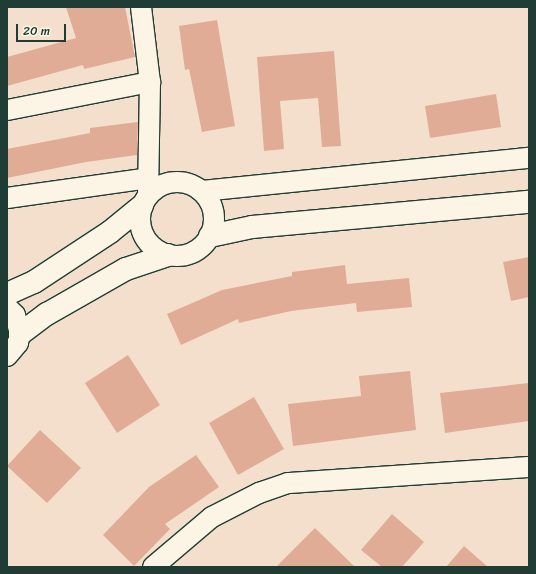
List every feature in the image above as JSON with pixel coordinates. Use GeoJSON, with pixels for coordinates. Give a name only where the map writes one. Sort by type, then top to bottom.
{"type":"FeatureCollection","features":[{"type":"Feature","properties":{"kind":"main road"},"geometry":{"type":"LineString","coordinates":[[7,294],[34,282],[98,240],[146,193]]}},
{"type":"Feature","properties":{"kind":"main road"},"geometry":{"type":"LineString","coordinates":[[210,236],[252,227],[529,202]]}},
{"type":"Feature","properties":{"kind":"main road"},"geometry":{"type":"LineString","coordinates":[[20,334],[47,314],[126,269],[168,255]]}},
{"type":"Feature","properties":{"kind":"street"},"geometry":{"type":"LineString","coordinates":[[7,198],[146,193],[168,182],[192,184],[202,191],[210,201],[214,212],[214,224],[210,236],[203,246],[180,256],[168,255],[157,250],[148,242],[142,231],[140,218],[146,193],[150,82],[140,7]]}},
{"type":"Feature","properties":{"kind":"street"},"geometry":{"type":"LineString","coordinates":[[7,110],[150,82]]}},
{"type":"Feature","properties":{"kind":"street"},"geometry":{"type":"LineString","coordinates":[[202,191],[529,158]]}},
{"type":"Feature","properties":{"kind":"street"},"geometry":{"type":"LineString","coordinates":[[7,307],[15,315],[20,334],[18,343],[7,356]]}},
{"type":"Feature","properties":{"kind":"street"},"geometry":{"type":"LineString","coordinates":[[153,567],[212,517],[258,493],[288,483],[529,467]]}},
{"type":"Feature","properties":{"kind":"building"},"geometry":{"type":"Polygon","coordinates":[[[66,7],[125,7],[135,57],[84,69],[83,65],[7,86],[7,57],[76,38],[66,7]]]}},
{"type":"Feature","properties":{"kind":"building"},"geometry":{"type":"Polygon","coordinates":[[[217,20],[235,126],[202,132],[189,69],[185,70],[179,26],[217,20]]]}},
{"type":"Feature","properties":{"kind":"building"},"geometry":{"type":"Polygon","coordinates":[[[334,51],[341,146],[322,147],[318,98],[280,101],[284,149],[264,151],[257,57],[334,51]]]}},
{"type":"Feature","properties":{"kind":"building"},"geometry":{"type":"Polygon","coordinates":[[[496,94],[501,127],[430,138],[425,106],[496,94]]]}},
{"type":"Feature","properties":{"kind":"building"},"geometry":{"type":"Polygon","coordinates":[[[138,122],[137,155],[86,162],[7,178],[7,149],[90,133],[90,128],[138,122]]]}},
{"type":"Feature","properties":{"kind":"building"},"geometry":{"type":"Polygon","coordinates":[[[529,257],[529,297],[511,301],[503,262],[529,257]]]}},
{"type":"Feature","properties":{"kind":"building"},"geometry":{"type":"Polygon","coordinates":[[[345,265],[347,284],[409,278],[412,307],[357,312],[356,303],[291,311],[239,323],[238,319],[181,345],[167,314],[222,290],[292,276],[292,272],[345,265]]]}},
{"type":"Feature","properties":{"kind":"building"},"geometry":{"type":"Polygon","coordinates":[[[128,355],[160,405],[117,433],[85,383],[128,355]]]}},
{"type":"Feature","properties":{"kind":"building"},"geometry":{"type":"Polygon","coordinates":[[[410,371],[416,430],[293,446],[288,404],[361,396],[359,376],[410,371]]]}},
{"type":"Feature","properties":{"kind":"building"},"geometry":{"type":"Polygon","coordinates":[[[529,383],[529,421],[445,433],[440,393],[529,383]]]}},
{"type":"Feature","properties":{"kind":"building"},"geometry":{"type":"Polygon","coordinates":[[[254,397],[284,449],[238,475],[209,423],[254,397]]]}},
{"type":"Feature","properties":{"kind":"building"},"geometry":{"type":"Polygon","coordinates":[[[40,430],[81,468],[47,503],[7,466],[40,430]]]}},
{"type":"Feature","properties":{"kind":"building"},"geometry":{"type":"Polygon","coordinates":[[[196,455],[219,487],[165,524],[170,529],[134,566],[103,535],[149,487],[196,455]]]}},
{"type":"Feature","properties":{"kind":"building"},"geometry":{"type":"Polygon","coordinates":[[[392,514],[424,542],[402,567],[382,567],[361,550],[392,514]]]}},
{"type":"Feature","properties":{"kind":"building"},"geometry":{"type":"Polygon","coordinates":[[[315,528],[355,567],[276,567],[315,528]]]}},
{"type":"Feature","properties":{"kind":"building"},"geometry":{"type":"Polygon","coordinates":[[[464,546],[488,567],[446,567],[464,546]]]}}]}
